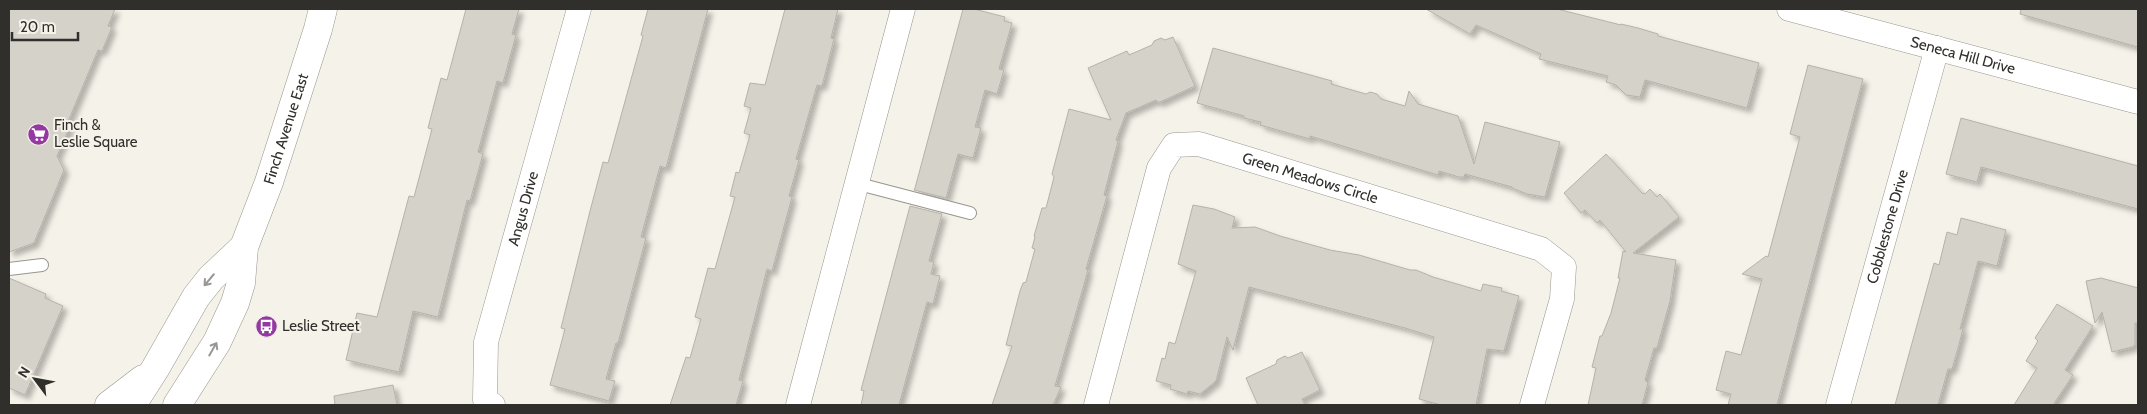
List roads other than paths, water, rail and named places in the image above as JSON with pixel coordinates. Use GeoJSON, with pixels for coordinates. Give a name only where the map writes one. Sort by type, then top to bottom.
{"type":"FeatureCollection","features":[{"type":"Feature","properties":{"kind":"main road","name":"Finch Avenue East"},"geometry":{"type":"LineString","coordinates":[[186,398],[217,342],[235,303],[241,284],[244,247],[272,173],[323,9]]}},
{"type":"Feature","properties":{"kind":"main road","name":"Finch Avenue East"},"geometry":{"type":"LineString","coordinates":[[132,405],[196,297],[211,278],[244,247]]}},
{"type":"Feature","properties":{"kind":"main road"},"geometry":{"type":"LineString","coordinates":[[109,405],[155,369]]}},
{"type":"Feature","properties":{"kind":"street","name":"Angus Drive"},"geometry":{"type":"LineString","coordinates":[[493,405],[485,400],[486,342],[579,9]]}},
{"type":"Feature","properties":{"kind":"street"},"geometry":{"type":"LineString","coordinates":[[798,405],[855,183],[903,9]]}},
{"type":"Feature","properties":{"kind":"street","name":"Seneca Hill Drive"},"geometry":{"type":"LineString","coordinates":[[1789,9],[2138,102]]}},
{"type":"Feature","properties":{"kind":"street","name":"Cobblestone Drive"},"geometry":{"type":"LineString","coordinates":[[1838,405],[1937,48]]}},
{"type":"Feature","properties":{"kind":"street","name":"Green Meadows Circle"},"geometry":{"type":"LineString","coordinates":[[1096,405],[1159,168],[1174,145],[1199,144],[1541,249],[1564,267],[1562,299],[1532,405]]}},
{"type":"Feature","properties":{"kind":"lane"},"geometry":{"type":"LineString","coordinates":[[855,183],[970,213]]}},
{"type":"Feature","properties":{"kind":"lane"},"geometry":{"type":"LineString","coordinates":[[9,269],[42,265]]}},
{"type":"Feature","properties":{"kind":"place","name":"Finch & Leslie Square"},"geometry":{"type":"Point","coordinates":[38,134]}},
{"type":"Feature","properties":{"kind":"place","name":"Leslie Street"},"geometry":{"type":"Point","coordinates":[266,326]}}]}
